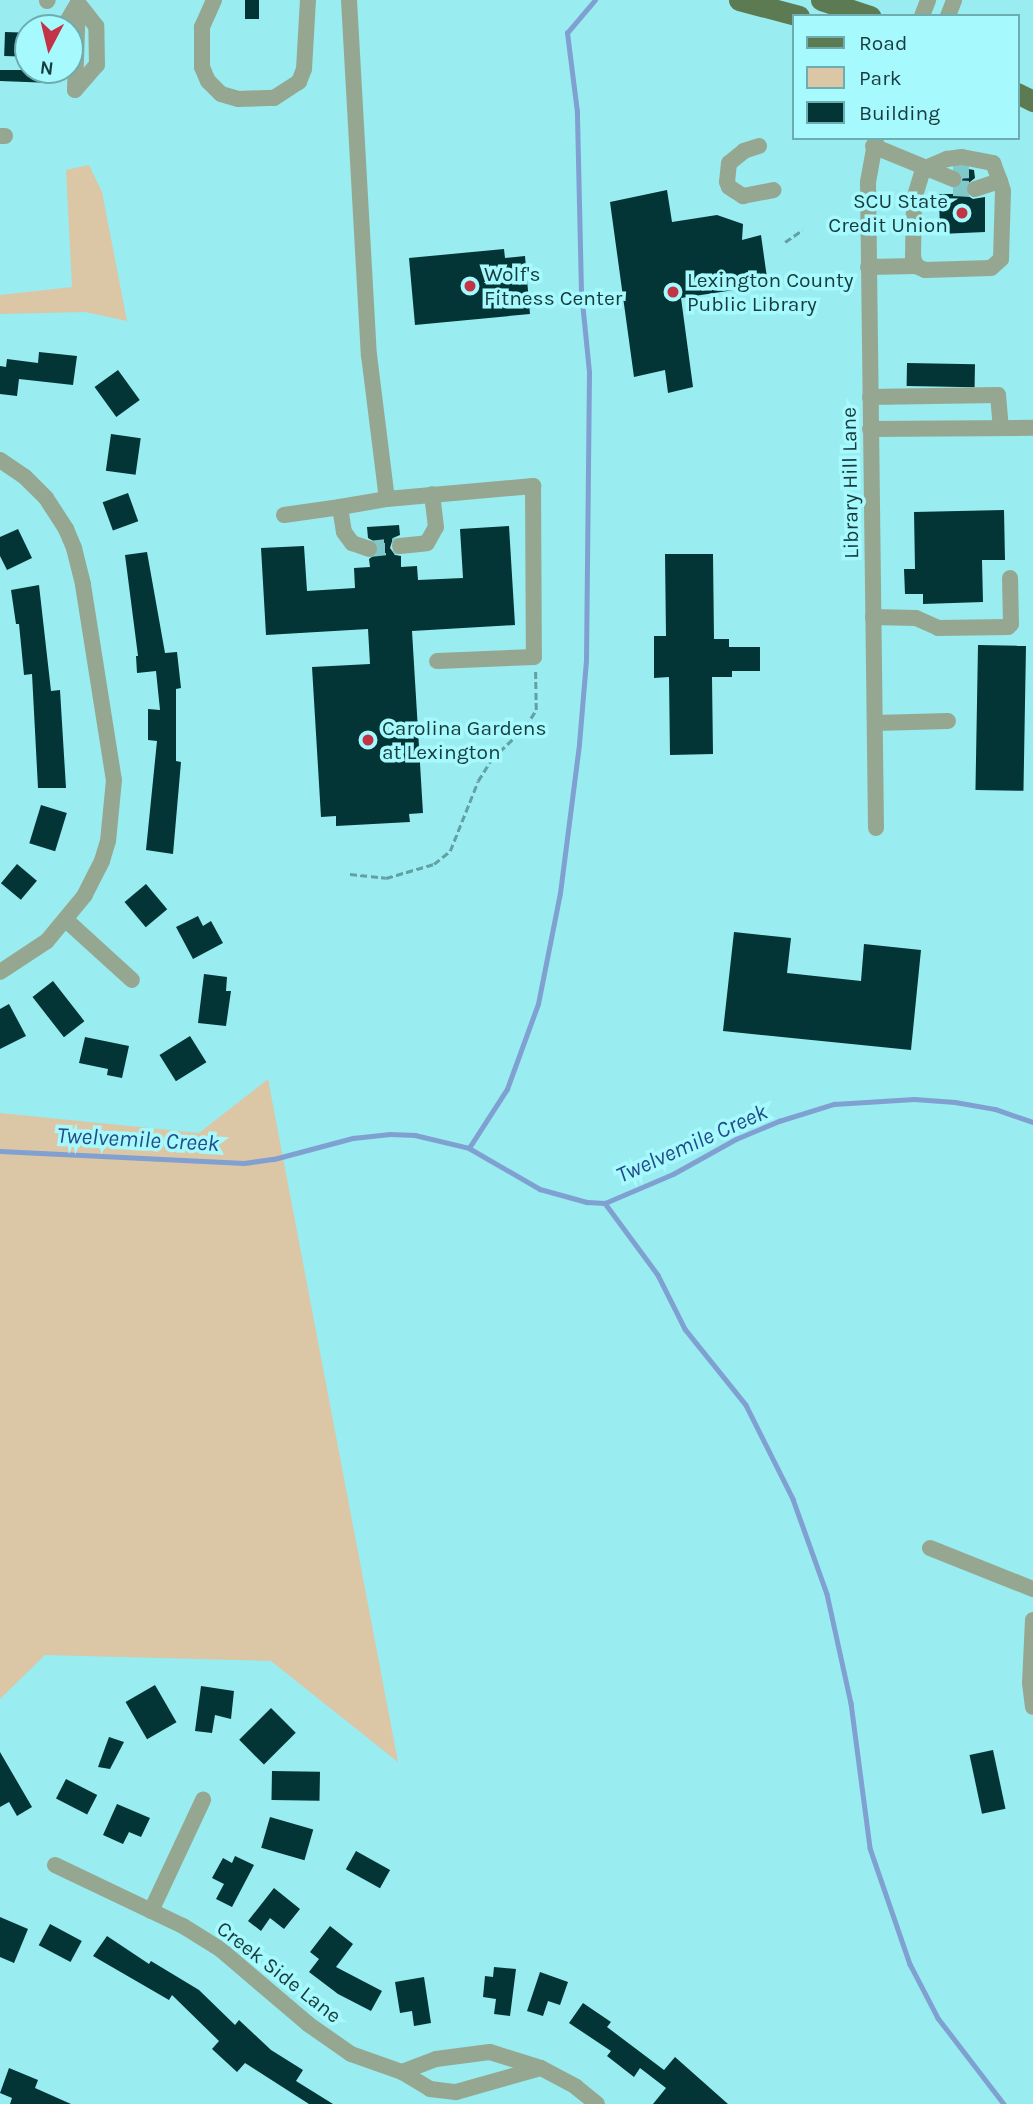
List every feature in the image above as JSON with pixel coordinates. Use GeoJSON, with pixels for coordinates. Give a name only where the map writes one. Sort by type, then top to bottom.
{"type":"FeatureCollection","features":[{"type":"Feature","properties":{"kind":"main road"},"geometry":{"type":"LineString","coordinates":[[739,0],[792,14]]}},
{"type":"Feature","properties":{"kind":"main road"},"geometry":{"type":"LineString","coordinates":[[821,0],[864,14]]}},
{"type":"Feature","properties":{"kind":"street"},"geometry":{"type":"LineString","coordinates":[[214,0],[202,26],[202,67],[208,81],[221,94],[238,99],[274,98],[299,82],[304,69],[308,0]]}},
{"type":"Feature","properties":{"kind":"street"},"geometry":{"type":"LineString","coordinates":[[349,0],[369,355],[387,499]]}},
{"type":"Feature","properties":{"kind":"street"},"geometry":{"type":"LineString","coordinates":[[75,90],[78,1]]}},
{"type":"Feature","properties":{"kind":"street"},"geometry":{"type":"LineString","coordinates":[[72,84],[75,90]]}},
{"type":"Feature","properties":{"kind":"street"},"geometry":{"type":"LineString","coordinates":[[74,84],[75,90]]}},
{"type":"Feature","properties":{"kind":"street"},"geometry":{"type":"LineString","coordinates":[[874,142],[923,169],[953,179]]}},
{"type":"Feature","properties":{"kind":"street","name":"Library Hill Lane"},"geometry":{"type":"LineString","coordinates":[[874,142],[868,182],[868,267],[876,828]]}},
{"type":"Feature","properties":{"kind":"street"},"geometry":{"type":"LineString","coordinates":[[759,146],[736,156],[729,163],[727,181],[729,187],[743,196],[773,190]]}},
{"type":"Feature","properties":{"kind":"street"},"geometry":{"type":"LineString","coordinates":[[868,267],[916,266],[925,270],[979,270],[996,265],[1003,252],[1003,191],[993,163],[962,157],[947,159],[923,169]]}},
{"type":"Feature","properties":{"kind":"street"},"geometry":{"type":"LineString","coordinates":[[916,266],[913,257],[914,199],[923,169]]}},
{"type":"Feature","properties":{"kind":"street"},"geometry":{"type":"LineString","coordinates":[[975,179],[1000,181]]}},
{"type":"Feature","properties":{"kind":"street"},"geometry":{"type":"LineString","coordinates":[[870,397],[998,395],[1001,428]]}},
{"type":"Feature","properties":{"kind":"street"},"geometry":{"type":"LineString","coordinates":[[870,429],[1033,428]]}},
{"type":"Feature","properties":{"kind":"street"},"geometry":{"type":"LineString","coordinates":[[0,460],[24,477],[46,498],[66,529],[74,548],[86,598],[114,780],[112,821],[102,860],[85,895],[66,920],[31,954],[0,972]]}},
{"type":"Feature","properties":{"kind":"street"},"geometry":{"type":"LineString","coordinates":[[284,515],[387,499],[533,486],[534,657],[437,661]]}},
{"type":"Feature","properties":{"kind":"street"},"geometry":{"type":"LineString","coordinates":[[400,546],[427,543],[436,527],[432,494]]}},
{"type":"Feature","properties":{"kind":"street"},"geometry":{"type":"LineString","coordinates":[[340,507],[344,532],[352,543],[369,549]]}},
{"type":"Feature","properties":{"kind":"street"},"geometry":{"type":"LineString","coordinates":[[873,617],[916,618],[938,628],[1008,627],[1011,624],[1010,578]]}},
{"type":"Feature","properties":{"kind":"street"},"geometry":{"type":"LineString","coordinates":[[875,723],[948,721]]}},
{"type":"Feature","properties":{"kind":"street"},"geometry":{"type":"LineString","coordinates":[[66,920],[132,980]]}},
{"type":"Feature","properties":{"kind":"street"},"geometry":{"type":"LineString","coordinates":[[930,1548],[1033,1589]]}},
{"type":"Feature","properties":{"kind":"street"},"geometry":{"type":"LineString","coordinates":[[1033,1620],[1030,1671],[1033,1707]]}},
{"type":"Feature","properties":{"kind":"street"},"geometry":{"type":"LineString","coordinates":[[152,1911],[202,1800]]}},
{"type":"Feature","properties":{"kind":"street","name":"Creek Side Lane"},"geometry":{"type":"LineString","coordinates":[[55,1865],[152,1911],[220,1949],[308,2024],[351,2054],[402,2072],[430,2089],[456,2092],[541,2068]]}},
{"type":"Feature","properties":{"kind":"street"},"geometry":{"type":"LineString","coordinates":[[402,2072],[436,2059],[490,2052],[541,2068],[576,2087],[597,2104]]}},
{"type":"Feature","properties":{"kind":"path"},"geometry":{"type":"LineString","coordinates":[[785,242],[802,230]]}},
{"type":"Feature","properties":{"kind":"path"},"geometry":{"type":"LineString","coordinates":[[350,874],[386,878],[434,864],[450,851],[478,781],[492,760],[525,727],[536,710],[534,657]]}},
{"type":"Feature","properties":{"kind":"green space"},"geometry":{"type":"Polygon","coordinates":[[[89,165],[102,192],[127,321],[85,312],[0,314],[0,295],[72,287],[66,170],[89,165]]]}},
{"type":"Feature","properties":{"kind":"green space"},"geometry":{"type":"Polygon","coordinates":[[[268,1079],[398,1762],[271,1661],[45,1655],[0,1699],[0,1113],[199,1133],[268,1079]]]}},
{"type":"Feature","properties":{"kind":"building"},"geometry":{"type":"Polygon","coordinates":[[[245,0],[259,0],[259,19],[245,19],[245,0]]]}},
{"type":"Feature","properties":{"kind":"building"},"geometry":{"type":"Polygon","coordinates":[[[5,32],[14,32],[14,56],[4,56],[5,32]]]}},
{"type":"Feature","properties":{"kind":"building"},"geometry":{"type":"Polygon","coordinates":[[[0,70],[14,70],[14,82],[0,81],[0,70]]]}},
{"type":"Feature","properties":{"kind":"building","name":"SCU State Credit Union"},"geometry":{"type":"Polygon","coordinates":[[[955,169],[974,170],[975,178],[965,186],[968,196],[973,199],[985,197],[985,232],[940,234],[939,194],[953,194],[953,189],[960,187],[963,177],[955,169]]]}},
{"type":"Feature","properties":{"kind":"building","name":"Lexington County Public Library"},"geometry":{"type":"Polygon","coordinates":[[[667,190],[672,222],[717,215],[743,224],[742,240],[761,235],[768,285],[681,298],[693,387],[668,393],[665,370],[634,377],[610,202],[667,190]]]}},
{"type":"Feature","properties":{"kind":"building","name":"Wolf's Fitness Center"},"geometry":{"type":"Polygon","coordinates":[[[504,249],[505,258],[525,256],[530,314],[415,325],[409,258],[504,249]]]}},
{"type":"Feature","properties":{"kind":"building"},"geometry":{"type":"Polygon","coordinates":[[[39,352],[77,356],[73,385],[19,379],[17,396],[0,394],[0,366],[6,367],[7,359],[38,363],[39,352]]]}},
{"type":"Feature","properties":{"kind":"building"},"geometry":{"type":"Polygon","coordinates":[[[907,363],[975,364],[975,387],[907,386],[907,363]]]}},
{"type":"Feature","properties":{"kind":"building"},"geometry":{"type":"Polygon","coordinates":[[[118,370],[140,400],[116,417],[95,387],[118,370]]]}},
{"type":"Feature","properties":{"kind":"building"},"geometry":{"type":"Polygon","coordinates":[[[111,434],[141,438],[136,475],[106,471],[111,434]]]}},
{"type":"Feature","properties":{"kind":"building"},"geometry":{"type":"Polygon","coordinates":[[[128,493],[138,521],[113,530],[103,502],[128,493]]]}},
{"type":"Feature","properties":{"kind":"building"},"geometry":{"type":"Polygon","coordinates":[[[1004,510],[1005,560],[982,560],[983,602],[923,604],[923,594],[905,594],[904,569],[915,569],[914,512],[1004,510]]]}},
{"type":"Feature","properties":{"kind":"building","name":"Carolina Gardens at Lexington"},"geometry":{"type":"Polygon","coordinates":[[[399,525],[400,535],[393,538],[390,548],[395,555],[401,556],[401,567],[417,566],[418,580],[463,578],[460,529],[509,526],[515,625],[412,631],[423,813],[409,814],[410,822],[336,826],[336,816],[321,817],[312,667],[370,664],[368,629],[266,635],[261,548],[304,546],[307,591],[355,588],[354,568],[370,567],[369,559],[379,552],[377,543],[368,538],[367,527],[399,525]]]}},
{"type":"Feature","properties":{"kind":"building"},"geometry":{"type":"Polygon","coordinates":[[[18,529],[32,558],[7,570],[0,556],[0,537],[18,529]]]}},
{"type":"Feature","properties":{"kind":"building"},"geometry":{"type":"Polygon","coordinates":[[[147,552],[165,653],[177,652],[181,688],[176,689],[176,761],[181,762],[173,854],[146,850],[157,741],[148,740],[148,709],[160,710],[156,671],[137,673],[138,656],[125,555],[147,552]]]}},
{"type":"Feature","properties":{"kind":"building"},"geometry":{"type":"Polygon","coordinates":[[[665,554],[713,554],[714,639],[729,639],[729,647],[760,647],[760,671],[732,671],[732,677],[712,677],[713,754],[670,755],[669,677],[654,678],[654,636],[666,636],[665,554]]]}},
{"type":"Feature","properties":{"kind":"building"},"geometry":{"type":"Polygon","coordinates":[[[39,585],[51,691],[60,690],[66,788],[38,788],[32,674],[24,675],[19,624],[16,624],[11,590],[39,585]]]}},
{"type":"Feature","properties":{"kind":"building"},"geometry":{"type":"Polygon","coordinates":[[[978,645],[1026,646],[1023,791],[975,790],[978,645]]]}},
{"type":"Feature","properties":{"kind":"building"},"geometry":{"type":"Polygon","coordinates":[[[41,805],[67,813],[55,851],[29,843],[41,805]]]}},
{"type":"Feature","properties":{"kind":"building"},"geometry":{"type":"Polygon","coordinates":[[[17,864],[37,881],[21,900],[1,883],[17,864]]]}},
{"type":"Feature","properties":{"kind":"building"},"geometry":{"type":"Polygon","coordinates":[[[146,884],[167,909],[146,927],[125,902],[146,884]]]}},
{"type":"Feature","properties":{"kind":"building"},"geometry":{"type":"Polygon","coordinates":[[[198,916],[203,926],[211,921],[223,943],[193,959],[176,927],[198,916]]]}},
{"type":"Feature","properties":{"kind":"building"},"geometry":{"type":"Polygon","coordinates":[[[734,932],[791,938],[787,973],[861,981],[864,944],[921,950],[911,1050],[723,1031],[734,932]]]}},
{"type":"Feature","properties":{"kind":"building"},"geometry":{"type":"Polygon","coordinates":[[[204,974],[227,977],[226,991],[231,991],[226,1026],[198,1023],[204,974]]]}},
{"type":"Feature","properties":{"kind":"building"},"geometry":{"type":"Polygon","coordinates":[[[53,981],[84,1021],[64,1037],[33,997],[53,981]]]}},
{"type":"Feature","properties":{"kind":"building"},"geometry":{"type":"Polygon","coordinates":[[[9,1004],[26,1036],[0,1049],[0,1009],[9,1004]]]}},
{"type":"Feature","properties":{"kind":"building"},"geometry":{"type":"Polygon","coordinates":[[[190,1036],[206,1062],[176,1081],[159,1055],[190,1036]]]}},
{"type":"Feature","properties":{"kind":"building"},"geometry":{"type":"Polygon","coordinates":[[[85,1037],[129,1046],[122,1078],[107,1075],[108,1069],[79,1063],[85,1037]]]}},
{"type":"Feature","properties":{"kind":"building"},"geometry":{"type":"Polygon","coordinates":[[[155,1685],[176,1722],[147,1739],[126,1702],[155,1685]]]}},
{"type":"Feature","properties":{"kind":"building"},"geometry":{"type":"Polygon","coordinates":[[[201,1686],[234,1691],[231,1719],[215,1715],[212,1733],[195,1731],[201,1686]]]}},
{"type":"Feature","properties":{"kind":"building"},"geometry":{"type":"Polygon","coordinates":[[[271,1708],[296,1733],[264,1765],[239,1740],[271,1708]]]}},
{"type":"Feature","properties":{"kind":"building"},"geometry":{"type":"Polygon","coordinates":[[[109,1737],[124,1742],[110,1769],[98,1767],[109,1737]]]}},
{"type":"Feature","properties":{"kind":"building"},"geometry":{"type":"Polygon","coordinates":[[[993,1750],[1005,1809],[982,1814],[970,1755],[993,1750]]]}},
{"type":"Feature","properties":{"kind":"building"},"geometry":{"type":"Polygon","coordinates":[[[0,1752],[32,1807],[17,1816],[9,1802],[0,1807],[0,1752]]]}},
{"type":"Feature","properties":{"kind":"building"},"geometry":{"type":"Polygon","coordinates":[[[272,1771],[320,1772],[319,1801],[271,1800],[272,1771]]]}},
{"type":"Feature","properties":{"kind":"building"},"geometry":{"type":"Polygon","coordinates":[[[66,1779],[97,1795],[87,1814],[56,1799],[66,1779]]]}},
{"type":"Feature","properties":{"kind":"building"},"geometry":{"type":"Polygon","coordinates":[[[117,1804],[150,1818],[141,1837],[129,1832],[123,1844],[103,1835],[117,1804]]]}},
{"type":"Feature","properties":{"kind":"building"},"geometry":{"type":"Polygon","coordinates":[[[270,1817],[313,1829],[304,1860],[261,1848],[270,1817]]]}},
{"type":"Feature","properties":{"kind":"building"},"geometry":{"type":"Polygon","coordinates":[[[356,1851],[390,1870],[380,1888],[346,1869],[356,1851]]]}},
{"type":"Feature","properties":{"kind":"building"},"geometry":{"type":"Polygon","coordinates":[[[235,1856],[254,1865],[232,1907],[216,1899],[224,1884],[212,1878],[223,1858],[232,1863],[235,1856]]]}},
{"type":"Feature","properties":{"kind":"building"},"geometry":{"type":"Polygon","coordinates":[[[274,1888],[300,1909],[284,1929],[270,1918],[261,1931],[248,1921],[274,1888]]]}},
{"type":"Feature","properties":{"kind":"building"},"geometry":{"type":"Polygon","coordinates":[[[0,1917],[28,1929],[14,1963],[0,1957],[0,1917]]]}},
{"type":"Feature","properties":{"kind":"building"},"geometry":{"type":"Polygon","coordinates":[[[50,1924],[82,1941],[71,1962],[39,1945],[50,1924]]]}},
{"type":"Feature","properties":{"kind":"building"},"geometry":{"type":"Polygon","coordinates":[[[330,1926],[353,1944],[336,1967],[382,1991],[371,2011],[338,1994],[309,1972],[319,1959],[310,1952],[330,1926]]]}},
{"type":"Feature","properties":{"kind":"building"},"geometry":{"type":"Polygon","coordinates":[[[107,1936],[149,1964],[151,1961],[199,1990],[235,2025],[239,2020],[271,2050],[303,2070],[296,2081],[333,2104],[309,2104],[245,2063],[237,2072],[212,2049],[219,2041],[172,1995],[169,2000],[93,1956],[107,1936]]]}},
{"type":"Feature","properties":{"kind":"building"},"geometry":{"type":"Polygon","coordinates":[[[494,1967],[516,1969],[510,2016],[494,2014],[496,1999],[483,1997],[485,1976],[493,1977],[494,1967]]]}},
{"type":"Feature","properties":{"kind":"building"},"geometry":{"type":"Polygon","coordinates":[[[540,1972],[568,1982],[560,2005],[548,2001],[543,2016],[527,2011],[540,1972]]]}},
{"type":"Feature","properties":{"kind":"building"},"geometry":{"type":"Polygon","coordinates":[[[424,1977],[431,2023],[414,2026],[412,2011],[400,2013],[395,1982],[424,1977]]]}},
{"type":"Feature","properties":{"kind":"building"},"geometry":{"type":"Polygon","coordinates":[[[583,2003],[611,2022],[607,2027],[664,2070],[675,2057],[728,2104],[653,2104],[666,2088],[640,2068],[634,2077],[607,2056],[611,2051],[569,2023],[583,2003]]]}},
{"type":"Feature","properties":{"kind":"building"},"geometry":{"type":"Polygon","coordinates":[[[9,2068],[38,2080],[35,2088],[71,2104],[10,2104],[12,2098],[0,2093],[9,2068]]]}},
{"type":"Feature","properties":{"kind":"waterway"},"geometry":{"type":"LineString","coordinates":[[469,1148],[507,1089],[538,1004],[560,893],[579,744],[586,660],[589,372],[581,292],[577,112],[567,33],[595,0]]}},
{"type":"Feature","properties":{"kind":"waterway","name":"Twelvemile Creek"},"geometry":{"type":"LineString","coordinates":[[0,1151],[244,1163],[274,1159],[353,1138],[390,1134],[415,1135],[469,1148],[540,1189],[587,1202],[605,1203],[673,1174],[736,1139],[779,1121],[834,1104],[914,1099],[955,1102],[995,1109],[1033,1122]]}},
{"type":"Feature","properties":{"kind":"waterway"},"geometry":{"type":"LineString","coordinates":[[605,1203],[658,1275],[685,1329],[746,1405],[793,1499],[827,1594],[851,1703],[870,1848],[910,1964],[938,2018],[1004,2104]]}},
{"type":"Feature","properties":{"kind":"tunnel"},"geometry":{"type":"LineString","coordinates":[[953,171],[974,170]]}},
{"type":"Feature","properties":{"kind":"tunnel"},"geometry":{"type":"LineString","coordinates":[[953,188],[975,189]]}},
{"type":"Feature","properties":{"kind":"tunnel"},"geometry":{"type":"LineString","coordinates":[[369,549],[400,546]]}},
{"type":"Feature","properties":{"kind":"place","name":"SCU State Credit Union"},"geometry":{"type":"Point","coordinates":[962,213]}},
{"type":"Feature","properties":{"kind":"place","name":"Wolf's Fitness Center"},"geometry":{"type":"Point","coordinates":[470,286]}},
{"type":"Feature","properties":{"kind":"place","name":"Lexington County Public Library"},"geometry":{"type":"Point","coordinates":[673,292]}},
{"type":"Feature","properties":{"kind":"place","name":"Carolina Gardens at Lexington"},"geometry":{"type":"Point","coordinates":[368,740]}}]}
